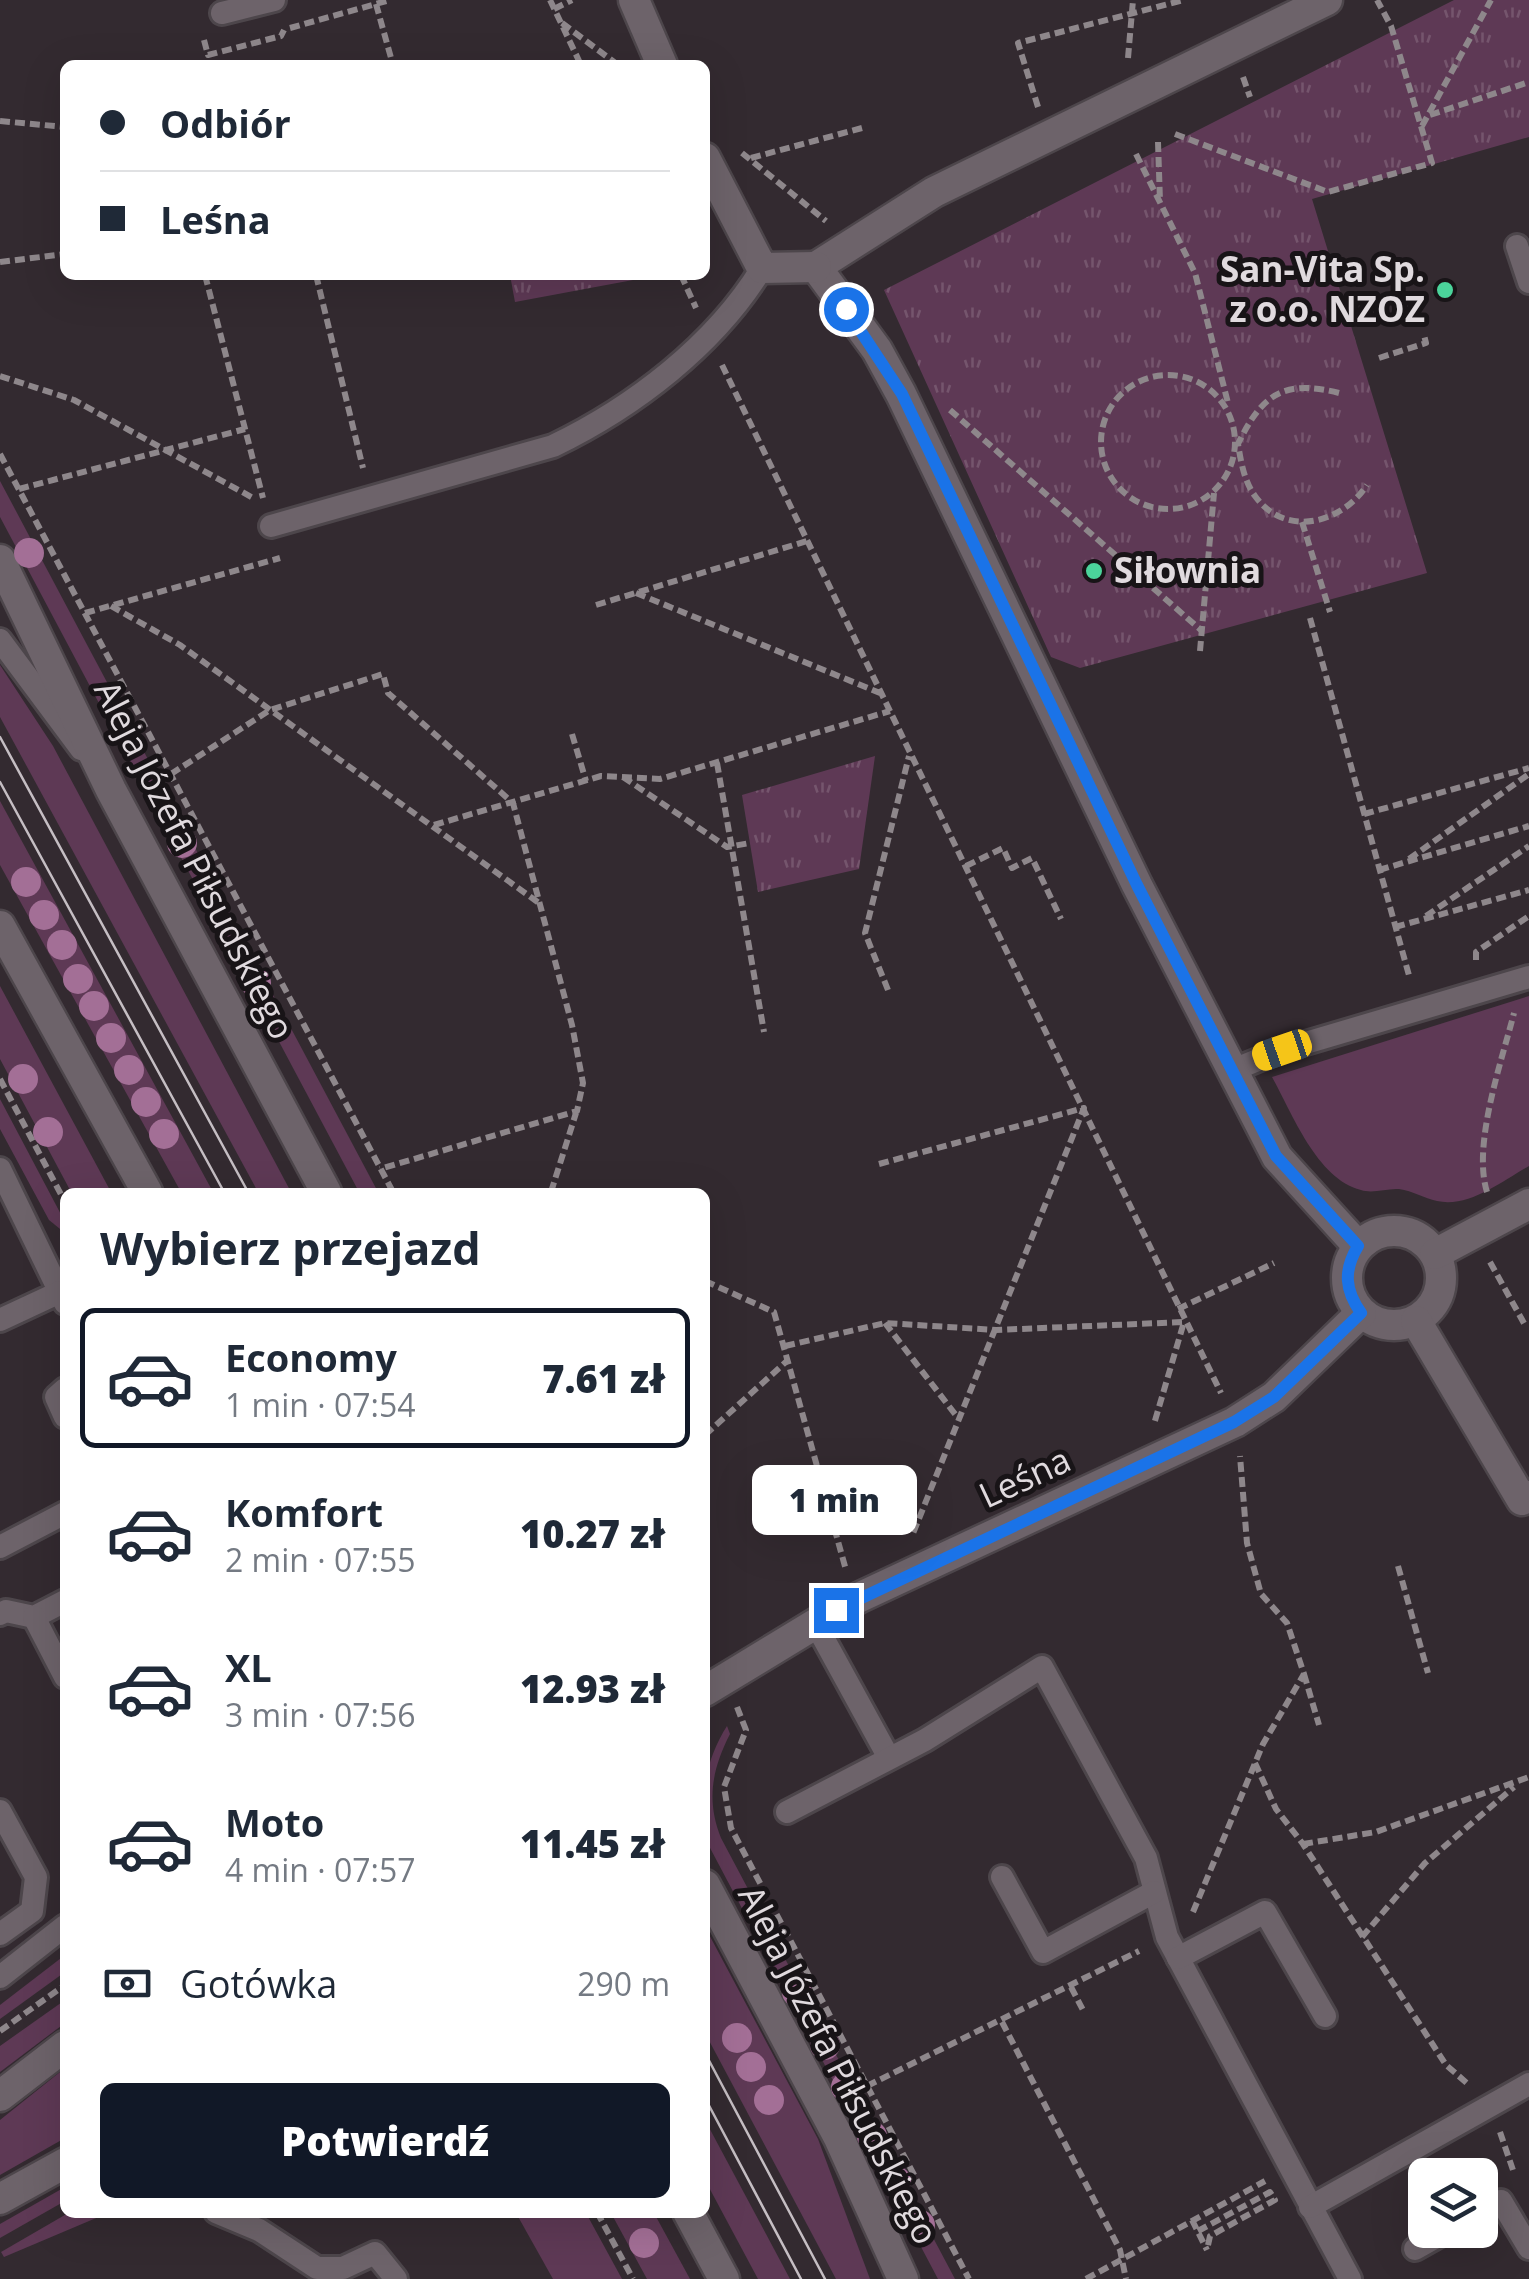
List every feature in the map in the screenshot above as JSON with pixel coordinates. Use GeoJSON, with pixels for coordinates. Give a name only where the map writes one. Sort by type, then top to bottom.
{"type":"FeatureCollection","features":[{"type":"Feature","properties":{"kind":"street"},"geometry":{"type":"LineString","coordinates":[[634,0],[660,60]]}},
{"type":"Feature","properties":{"kind":"street"},"geometry":{"type":"LineString","coordinates":[[710,168],[762,268],[816,268],[934,192],[1327,0]]}},
{"type":"Feature","properties":{"kind":"street"},"geometry":{"type":"LineString","coordinates":[[816,268],[876,350],[902,394],[1276,1156],[1358,1246]]}},
{"type":"Feature","properties":{"kind":"street","name":"Aleja Józefa Piłsudskiego"},"geometry":{"type":"LineString","coordinates":[[0,560],[115,796],[324,1188]]}},
{"type":"Feature","properties":{"kind":"street"},"geometry":{"type":"LineString","coordinates":[[0,926],[146,1188]]}},
{"type":"Feature","properties":{"kind":"street"},"geometry":{"type":"LineString","coordinates":[[1435,1254],[1529,1204]]}},
{"type":"Feature","properties":{"kind":"street"},"geometry":{"type":"LineString","coordinates":[[1404,1231],[1423,1240],[1435,1254],[1442,1272],[1440,1290],[1432,1308],[1416,1320],[1397,1326],[1378,1323],[1361,1313],[1350,1298],[1346,1279],[1349,1261],[1358,1246],[1376,1233],[1404,1231]]}},
{"type":"Feature","properties":{"kind":"street","name":"Leśna"},"geometry":{"type":"LineString","coordinates":[[710,1688],[858,1598],[1234,1422],[1274,1397],[1361,1313]]}},
{"type":"Feature","properties":{"kind":"street"},"geometry":{"type":"LineString","coordinates":[[1416,1320],[1522,1500],[1529,1496]]}},
{"type":"Feature","properties":{"kind":"street","name":"Aleja Józefa Piłsudskiego"},"geometry":{"type":"LineString","coordinates":[[710,1894],[832,2122],[904,2279]]}},
{"type":"Feature","properties":{"kind":"street"},"geometry":{"type":"LineString","coordinates":[[0,2096],[60,2050]]}},
{"type":"Feature","properties":{"kind":"street"},"geometry":{"type":"LineString","coordinates":[[0,2200],[60,2166]]}},
{"type":"Feature","properties":{"kind":"street"},"geometry":{"type":"LineString","coordinates":[[691,2218],[724,2279]]}},
{"type":"Feature","properties":{"kind":"lane"},"geometry":{"type":"LineString","coordinates":[[222,14],[276,8]]}},
{"type":"Feature","properties":{"kind":"lane"},"geometry":{"type":"LineString","coordinates":[[1517,246],[1529,282]]}},
{"type":"Feature","properties":{"kind":"lane"},"geometry":{"type":"LineString","coordinates":[[268,515],[370,498],[553,446],[616,414],[742,301],[762,268]]}},
{"type":"Feature","properties":{"kind":"lane"},"geometry":{"type":"LineString","coordinates":[[0,640],[115,796]]}},
{"type":"Feature","properties":{"kind":"lane"},"geometry":{"type":"LineString","coordinates":[[1231,1071],[1282,1050],[1526,977]]}},
{"type":"Feature","properties":{"kind":"lane"},"geometry":{"type":"LineString","coordinates":[[0,1169],[60,1283],[0,1320]]}},
{"type":"Feature","properties":{"kind":"lane"},"geometry":{"type":"LineString","coordinates":[[0,1546],[60,1516]]}},
{"type":"Feature","properties":{"kind":"lane"},"geometry":{"type":"LineString","coordinates":[[0,1614],[6,1611],[34,1618],[60,1604]]}},
{"type":"Feature","properties":{"kind":"lane"},"geometry":{"type":"LineString","coordinates":[[34,1618],[60,1668]]}},
{"type":"Feature","properties":{"kind":"lane"},"geometry":{"type":"LineString","coordinates":[[814,1623],[888,1758]]}},
{"type":"Feature","properties":{"kind":"lane"},"geometry":{"type":"LineString","coordinates":[[787,1812],[1042,1667],[1146,1858],[1178,1958],[1350,2279]]}},
{"type":"Feature","properties":{"kind":"lane"},"geometry":{"type":"LineString","coordinates":[[0,1811],[36,1877],[32,1911],[0,1937],[20,1962]]}},
{"type":"Feature","properties":{"kind":"lane"},"geometry":{"type":"LineString","coordinates":[[1002,1877],[1043,1952],[1154,1892]]}},
{"type":"Feature","properties":{"kind":"lane"},"geometry":{"type":"LineString","coordinates":[[1178,1958],[1265,1912],[1325,2016]]}},
{"type":"Feature","properties":{"kind":"lane"},"geometry":{"type":"LineString","coordinates":[[0,1977],[60,1930]]}},
{"type":"Feature","properties":{"kind":"lane"},"geometry":{"type":"LineString","coordinates":[[1310,2208],[1529,2084]]}},
{"type":"Feature","properties":{"kind":"lane"},"geometry":{"type":"LineString","coordinates":[[1498,2203],[1501,2201],[1529,2248]]}},
{"type":"Feature","properties":{"kind":"lane"},"geometry":{"type":"LineString","coordinates":[[230,2218],[259,2230],[317,2268],[343,2268],[374,2252],[396,2279]]}},
{"type":"Feature","properties":{"kind":"lane"},"geometry":{"type":"LineString","coordinates":[[1414,2250],[1418,2248]]}},
{"type":"Feature","properties":{"kind":"path"},"geometry":{"type":"LineString","coordinates":[[276,8],[284,30],[390,0]]}},
{"type":"Feature","properties":{"kind":"path"},"geometry":{"type":"LineString","coordinates":[[550,0],[578,60]]}},
{"type":"Feature","properties":{"kind":"path"},"geometry":{"type":"LineString","coordinates":[[554,9],[572,0]]}},
{"type":"Feature","properties":{"kind":"path"},"geometry":{"type":"LineString","coordinates":[[1134,0],[1128,61],[1140,93]]}},
{"type":"Feature","properties":{"kind":"path"},"geometry":{"type":"LineString","coordinates":[[1048,136],[1018,43],[1184,0]]}},
{"type":"Feature","properties":{"kind":"path"},"geometry":{"type":"LineString","coordinates":[[1175,134],[1328,192],[1432,163],[1391,26],[1377,0]]}},
{"type":"Feature","properties":{"kind":"path"},"geometry":{"type":"LineString","coordinates":[[1422,126],[1491,0]]}},
{"type":"Feature","properties":{"kind":"path"},"geometry":{"type":"LineString","coordinates":[[376,4],[392,60]]}},
{"type":"Feature","properties":{"kind":"path"},"geometry":{"type":"LineString","coordinates":[[560,23],[611,60]]}},
{"type":"Feature","properties":{"kind":"path"},"geometry":{"type":"LineString","coordinates":[[1428,115],[1529,82]]}},
{"type":"Feature","properties":{"kind":"path"},"geometry":{"type":"LineString","coordinates":[[0,121],[60,127]]}},
{"type":"Feature","properties":{"kind":"path"},"geometry":{"type":"LineString","coordinates":[[750,158],[862,128]]}},
{"type":"Feature","properties":{"kind":"path"},"geometry":{"type":"LineString","coordinates":[[1158,142],[1160,202]]}},
{"type":"Feature","properties":{"kind":"path"},"geometry":{"type":"LineString","coordinates":[[738,151],[831,225],[856,240]]}},
{"type":"Feature","properties":{"kind":"path"},"geometry":{"type":"LineString","coordinates":[[1136,154],[1195,273],[1254,496],[1276,514],[1302,522],[1340,513],[1368,485]]}},
{"type":"Feature","properties":{"kind":"path"},"geometry":{"type":"LineString","coordinates":[[0,262],[60,255]]}},
{"type":"Feature","properties":{"kind":"path"},"geometry":{"type":"LineString","coordinates":[[205,280],[255,469]]}},
{"type":"Feature","properties":{"kind":"path"},"geometry":{"type":"LineString","coordinates":[[317,280],[370,498]]}},
{"type":"Feature","properties":{"kind":"path"},"geometry":{"type":"LineString","coordinates":[[683,280],[1224,1398]]}},
{"type":"Feature","properties":{"kind":"path"},"geometry":{"type":"LineString","coordinates":[[1379,358],[1426,343],[1424,335]]}},
{"type":"Feature","properties":{"kind":"path"},"geometry":{"type":"LineString","coordinates":[[1228,404],[1190,378],[1160,375],[1120,394],[1101,435],[1101,449],[1111,478],[1132,500],[1175,509],[1214,491],[1225,478],[1256,411],[1276,394],[1301,387],[1339,393]]}},
{"type":"Feature","properties":{"kind":"path"},"geometry":{"type":"LineString","coordinates":[[0,376],[74,400],[268,515],[280,559],[85,613]]}},
{"type":"Feature","properties":{"kind":"path"},"geometry":{"type":"LineString","coordinates":[[948,409],[1202,631]]}},
{"type":"Feature","properties":{"kind":"path"},"geometry":{"type":"LineString","coordinates":[[18,489],[245,429]]}},
{"type":"Feature","properties":{"kind":"path"},"geometry":{"type":"LineString","coordinates":[[0,454],[391,1188]]}},
{"type":"Feature","properties":{"kind":"path"},"geometry":{"type":"LineString","coordinates":[[1200,651],[1214,491]]}},
{"type":"Feature","properties":{"kind":"path"},"geometry":{"type":"LineString","coordinates":[[1302,522],[1330,612]]}},
{"type":"Feature","properties":{"kind":"path"},"geometry":{"type":"LineString","coordinates":[[596,604],[807,541]]}},
{"type":"Feature","properties":{"kind":"path"},"geometry":{"type":"LineString","coordinates":[[636,593],[881,693]]}},
{"type":"Feature","properties":{"kind":"path"},"geometry":{"type":"LineString","coordinates":[[111,606],[180,645],[540,904]]}},
{"type":"Feature","properties":{"kind":"path"},"geometry":{"type":"LineString","coordinates":[[1310,618],[1418,1010]]}},
{"type":"Feature","properties":{"kind":"path"},"geometry":{"type":"LineString","coordinates":[[171,774],[270,710],[383,674],[388,693],[514,802],[583,1083],[552,1188]]}},
{"type":"Feature","properties":{"kind":"path"},"geometry":{"type":"LineString","coordinates":[[432,826],[619,774],[660,779],[890,711]]}},
{"type":"Feature","properties":{"kind":"path"},"geometry":{"type":"LineString","coordinates":[[572,734],[586,781]]}},
{"type":"Feature","properties":{"kind":"path"},"geometry":{"type":"LineString","coordinates":[[888,990],[865,932],[910,753]]}},
{"type":"Feature","properties":{"kind":"path"},"geometry":{"type":"LineString","coordinates":[[717,763],[764,1032]]}},
{"type":"Feature","properties":{"kind":"path"},"geometry":{"type":"LineString","coordinates":[[1364,814],[1529,771]]}},
{"type":"Feature","properties":{"kind":"path"},"geometry":{"type":"LineString","coordinates":[[1404,862],[1529,771]]}},
{"type":"Feature","properties":{"kind":"path"},"geometry":{"type":"LineString","coordinates":[[619,774],[732,847],[750,843]]}},
{"type":"Feature","properties":{"kind":"path"},"geometry":{"type":"LineString","coordinates":[[1379,870],[1529,826]]}},
{"type":"Feature","properties":{"kind":"path"},"geometry":{"type":"LineString","coordinates":[[1421,920],[1529,846]]}},
{"type":"Feature","properties":{"kind":"path"},"geometry":{"type":"LineString","coordinates":[[966,866],[1003,848],[1012,868],[1032,858],[1061,919]]}},
{"type":"Feature","properties":{"kind":"path"},"geometry":{"type":"LineString","coordinates":[[1395,927],[1529,890]]}},
{"type":"Feature","properties":{"kind":"path"},"geometry":{"type":"LineString","coordinates":[[1478,991],[1476,952],[1529,916]]}},
{"type":"Feature","properties":{"kind":"path"},"geometry":{"type":"LineString","coordinates":[[1489,1196],[1483,1174],[1489,1118],[1526,977]]}},
{"type":"Feature","properties":{"kind":"path"},"geometry":{"type":"LineString","coordinates":[[0,1078],[60,1192]]}},
{"type":"Feature","properties":{"kind":"path"},"geometry":{"type":"LineString","coordinates":[[879,1164],[1084,1108]]}},
{"type":"Feature","properties":{"kind":"path"},"geometry":{"type":"LineString","coordinates":[[906,1548],[1084,1108]]}},
{"type":"Feature","properties":{"kind":"path"},"geometry":{"type":"LineString","coordinates":[[380,1169],[576,1112]]}},
{"type":"Feature","properties":{"kind":"path"},"geometry":{"type":"LineString","coordinates":[[1487,1257],[1525,1325]]}},
{"type":"Feature","properties":{"kind":"path"},"geometry":{"type":"LineString","coordinates":[[1178,1309],[1274,1263]]}},
{"type":"Feature","properties":{"kind":"path"},"geometry":{"type":"LineString","coordinates":[[710,1283],[774,1312],[847,1575]]}},
{"type":"Feature","properties":{"kind":"path"},"geometry":{"type":"LineString","coordinates":[[784,1346],[885,1323],[996,1330],[1184,1322]]}},
{"type":"Feature","properties":{"kind":"path"},"geometry":{"type":"LineString","coordinates":[[1155,1434],[1153,1422],[1184,1322]]}},
{"type":"Feature","properties":{"kind":"path"},"geometry":{"type":"LineString","coordinates":[[885,1323],[959,1418]]}},
{"type":"Feature","properties":{"kind":"path"},"geometry":{"type":"LineString","coordinates":[[710,1431],[788,1360]]}},
{"type":"Feature","properties":{"kind":"path"},"geometry":{"type":"LineString","coordinates":[[1245,1445],[1239,1448],[1247,1543],[1261,1594],[1287,1623]]}},
{"type":"Feature","properties":{"kind":"path"},"geometry":{"type":"LineString","coordinates":[[1398,1566],[1428,1673]]}},
{"type":"Feature","properties":{"kind":"path"},"geometry":{"type":"LineString","coordinates":[[1304,1674],[1319,1725]]}},
{"type":"Feature","properties":{"kind":"path"},"geometry":{"type":"LineString","coordinates":[[741,1713],[746,1734],[732,1758],[724,1787],[730,1828],[969,2279]]}},
{"type":"Feature","properties":{"kind":"path"},"geometry":{"type":"LineString","coordinates":[[1255,1763],[1276,1809],[1303,1844],[1446,2065],[1488,2108],[1517,2182]]}},
{"type":"Feature","properties":{"kind":"path"},"geometry":{"type":"LineString","coordinates":[[1303,1844],[1376,1832],[1529,1777]]}},
{"type":"Feature","properties":{"kind":"path"},"geometry":{"type":"LineString","coordinates":[[1362,1937],[1425,1863],[1519,1782]]}},
{"type":"Feature","properties":{"kind":"path"},"geometry":{"type":"LineString","coordinates":[[1071,1986],[1084,2012]]}},
{"type":"Feature","properties":{"kind":"path"},"geometry":{"type":"LineString","coordinates":[[0,2031],[60,1988]]}},
{"type":"Feature","properties":{"kind":"path"},"geometry":{"type":"LineString","coordinates":[[1002,2022],[1122,2260],[1126,2279]]}},
{"type":"Feature","properties":{"kind":"path"},"geometry":{"type":"LineString","coordinates":[[1086,2279],[1289,2168]]}},
{"type":"Feature","properties":{"kind":"path"},"geometry":{"type":"LineString","coordinates":[[1192,2220],[1208,2250],[1210,2236],[1274,2200],[1270,2192],[1198,2231]]}},
{"type":"Feature","properties":{"kind":"path"},"geometry":{"type":"LineString","coordinates":[[600,2218],[633,2279]]}},
{"type":"Feature","properties":{"kind":"green space"},"geometry":{"type":"Polygon","coordinates":[[[1454,0],[1529,0],[1529,137],[1312,199],[1427,573],[1080,668],[1051,657],[884,290],[1454,0]]]}},
{"type":"Feature","properties":{"kind":"green space"},"geometry":{"type":"Polygon","coordinates":[[[511,280],[633,280],[515,302],[511,280]]]}},
{"type":"Feature","properties":{"kind":"green space"},"geometry":{"type":"Polygon","coordinates":[[[0,481],[376,1188],[357,1188],[0,517],[0,481]]]}},
{"type":"Feature","properties":{"kind":"green space"},"geometry":{"type":"Polygon","coordinates":[[[0,665],[53,746],[289,1188],[256,1188],[0,717],[0,665]]]}},
{"type":"Feature","properties":{"kind":"green space"},"geometry":{"type":"Polygon","coordinates":[[[875,756],[859,869],[758,892],[742,795],[875,756]]]}},
{"type":"Feature","properties":{"kind":"green space"},"geometry":{"type":"Polygon","coordinates":[[[0,801],[211,1188],[179,1188],[0,865],[0,801]]]}},
{"type":"Feature","properties":{"kind":"green space"},"geometry":{"type":"Polygon","coordinates":[[[0,986],[109,1188],[69,1188],[0,1059],[0,986]]]}},
{"type":"Feature","properties":{"kind":"green space"},"geometry":{"type":"Polygon","coordinates":[[[1529,996],[1529,1166],[1461,1201],[1437,1201],[1404,1190],[1366,1191],[1345,1183],[1319,1159],[1272,1077],[1529,996]]]}},
{"type":"Feature","properties":{"kind":"green space"},"geometry":{"type":"Polygon","coordinates":[[[0,1099],[60,1213],[60,1229],[49,1220],[0,1129],[0,1099]]]}},
{"type":"Feature","properties":{"kind":"green space"},"geometry":{"type":"Polygon","coordinates":[[[727,1726],[730,1734],[713,1785],[721,1838],[955,2279],[938,2279],[710,1848],[710,1763],[727,1726]]]}},
{"type":"Feature","properties":{"kind":"green space"},"geometry":{"type":"Polygon","coordinates":[[[710,1936],[818,2139],[870,2279],[836,2279],[710,2042],[710,1936]]]}},
{"type":"Feature","properties":{"kind":"green space"},"geometry":{"type":"Polygon","coordinates":[[[60,1959],[60,1976],[0,2019],[0,2005],[60,1959]]]}},
{"type":"Feature","properties":{"kind":"green space"},"geometry":{"type":"Polygon","coordinates":[[[60,2004],[60,2027],[0,2072],[0,2046],[60,2004]]]}},
{"type":"Feature","properties":{"kind":"green space"},"geometry":{"type":"Polygon","coordinates":[[[60,2072],[60,2141],[0,2175],[0,2120],[60,2072]]]}},
{"type":"Feature","properties":{"kind":"green space"},"geometry":{"type":"Polygon","coordinates":[[[710,2129],[790,2279],[758,2279],[710,2189],[710,2129]]]}},
{"type":"Feature","properties":{"kind":"green space"},"geometry":{"type":"Polygon","coordinates":[[[60,2190],[60,2204],[0,2238],[0,2224],[60,2190]]]}},
{"type":"Feature","properties":{"kind":"green space"},"geometry":{"type":"Polygon","coordinates":[[[60,2218],[96,2218],[4,2257],[1,2252],[60,2218]]]}},
{"type":"Feature","properties":{"kind":"green space"},"geometry":{"type":"Polygon","coordinates":[[[519,2218],[589,2218],[622,2279],[553,2279],[519,2218]]]}},
{"type":"Feature","properties":{"kind":"green space"},"geometry":{"type":"Polygon","coordinates":[[[614,2218],[657,2218],[690,2279],[647,2279],[614,2218]]]}},
{"type":"Feature","properties":{"kind":"tram line"},"geometry":{"type":"LineString","coordinates":[[0,737],[246,1188]]}},
{"type":"Feature","properties":{"kind":"tram line"},"geometry":{"type":"LineString","coordinates":[[0,782],[222,1188]]}},
{"type":"Feature","properties":{"kind":"tram line"},"geometry":{"type":"LineString","coordinates":[[710,2062],[825,2279]]}},
{"type":"Feature","properties":{"kind":"tram line"},"geometry":{"type":"LineString","coordinates":[[710,2107],[801,2279]]}},
{"type":"Feature","properties":{"kind":"place","name":"San-Vita Sp. z o.o. NZOZ"},"geometry":{"type":"Point","coordinates":[1445,290]}},
{"type":"Feature","properties":{"kind":"place","name":"Siłownia"},"geometry":{"type":"Point","coordinates":[1094,571]}},
{"type":"Feature","properties":{"kind":"route"},"geometry":{"type":"LineString","coordinates":[[836,1610],[1234,1422],[1274,1397],[1361,1313],[1350,1298],[1346,1279],[1349,1261],[1358,1246],[1302,1189],[1276,1156],[1137,885],[902,394],[846,309]]}}]}
